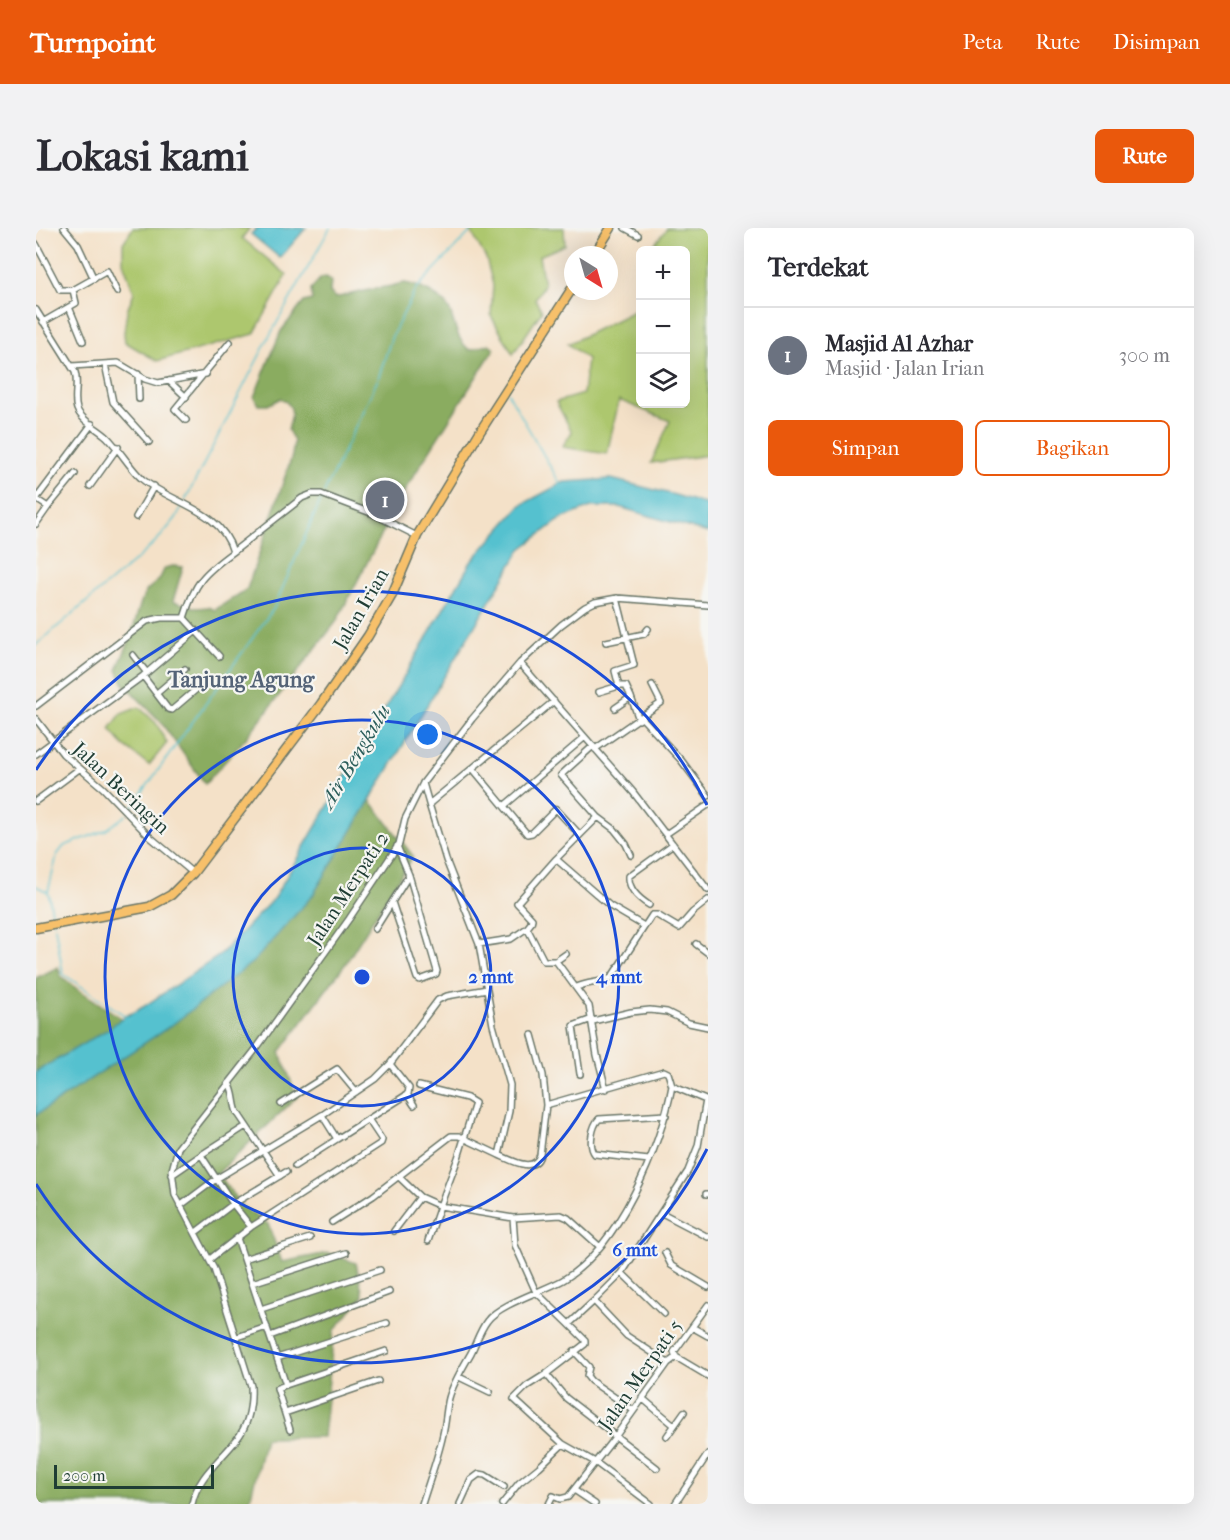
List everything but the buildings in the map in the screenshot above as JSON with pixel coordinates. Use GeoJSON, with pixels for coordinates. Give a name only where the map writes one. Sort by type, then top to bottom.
{"type":"FeatureCollection","features":[{"type":"Feature","properties":{"kind":"main road"},"geometry":{"type":"LineString","coordinates":[[600,246],[611,228]]}},
{"type":"Feature","properties":{"kind":"main road","name":"Jalan Irian"},"geometry":{"type":"LineString","coordinates":[[40,928],[157,904],[171,895],[193,873],[321,704],[363,643],[392,595],[417,536],[481,430],[565,300]]}},
{"type":"Feature","properties":{"kind":"street"},"geometry":{"type":"LineString","coordinates":[[64,228],[78,245],[94,279]]}},
{"type":"Feature","properties":{"kind":"street"},"geometry":{"type":"LineString","coordinates":[[625,228],[638,235]]}},
{"type":"Feature","properties":{"kind":"street"},"geometry":{"type":"LineString","coordinates":[[36,244],[60,290],[73,290],[107,271],[117,292]]}},
{"type":"Feature","properties":{"kind":"street"},"geometry":{"type":"LineString","coordinates":[[43,322],[77,303],[73,290]]}},
{"type":"Feature","properties":{"kind":"street"},"geometry":{"type":"LineString","coordinates":[[69,307],[83,341]]}},
{"type":"Feature","properties":{"kind":"street"},"geometry":{"type":"LineString","coordinates":[[36,310],[72,366],[77,379],[77,409],[118,447],[139,476],[194,508],[220,527],[228,538],[233,552]]}},
{"type":"Feature","properties":{"kind":"street"},"geometry":{"type":"LineString","coordinates":[[186,420],[175,410],[230,342]]}},
{"type":"Feature","properties":{"kind":"street"},"geometry":{"type":"LineString","coordinates":[[72,366],[120,363],[154,382],[206,374]]}},
{"type":"Feature","properties":{"kind":"street"},"geometry":{"type":"LineString","coordinates":[[105,364],[112,402],[149,442]]}},
{"type":"Feature","properties":{"kind":"street"},"geometry":{"type":"LineString","coordinates":[[138,374],[139,399]]}},
{"type":"Feature","properties":{"kind":"street"},"geometry":{"type":"LineString","coordinates":[[168,381],[186,397]]}},
{"type":"Feature","properties":{"kind":"street"},"geometry":{"type":"LineString","coordinates":[[48,507],[36,499],[92,424]]}},
{"type":"Feature","properties":{"kind":"street"},"geometry":{"type":"LineString","coordinates":[[90,486],[118,447]]}},
{"type":"Feature","properties":{"kind":"street"},"geometry":{"type":"LineString","coordinates":[[36,524],[75,474]]}},
{"type":"Feature","properties":{"kind":"street"},"geometry":{"type":"LineString","coordinates":[[136,517],[154,486]]}},
{"type":"Feature","properties":{"kind":"street"},"geometry":{"type":"LineString","coordinates":[[184,618],[198,583],[210,569],[302,498],[312,494],[328,496],[371,513],[417,536]]}},
{"type":"Feature","properties":{"kind":"street"},"geometry":{"type":"LineString","coordinates":[[617,598],[634,665],[615,671],[619,686]]}},
{"type":"Feature","properties":{"kind":"street","name":"Jalan Merpati 2"},"geometry":{"type":"LineString","coordinates":[[172,1175],[172,1164],[178,1148],[298,991],[397,846],[405,819],[423,783],[472,719],[520,663],[561,625],[585,607],[601,600],[617,598],[708,605]]}},
{"type":"Feature","properties":{"kind":"street"},"geometry":{"type":"LineString","coordinates":[[36,706],[147,621],[161,618],[184,618],[219,656]]}},
{"type":"Feature","properties":{"kind":"street"},"geometry":{"type":"LineString","coordinates":[[606,642],[646,634],[648,629]]}},
{"type":"Feature","properties":{"kind":"street"},"geometry":{"type":"LineString","coordinates":[[36,754],[145,674],[196,631]]}},
{"type":"Feature","properties":{"kind":"street"},"geometry":{"type":"LineString","coordinates":[[133,655],[168,709],[174,710],[199,687]]}},
{"type":"Feature","properties":{"kind":"street"},"geometry":{"type":"LineString","coordinates":[[520,663],[633,792],[708,890]]}},
{"type":"Feature","properties":{"kind":"street"},"geometry":{"type":"LineString","coordinates":[[157,693],[185,669]]}},
{"type":"Feature","properties":{"kind":"street"},"geometry":{"type":"LineString","coordinates":[[631,855],[626,844],[614,829],[598,817],[561,775],[594,748],[641,719],[661,703],[652,685]]}},
{"type":"Feature","properties":{"kind":"street"},"geometry":{"type":"LineString","coordinates":[[599,692],[626,686],[641,719],[681,760],[708,796]]}},
{"type":"Feature","properties":{"kind":"street"},"geometry":{"type":"LineString","coordinates":[[615,708],[631,697]]}},
{"type":"Feature","properties":{"kind":"street"},"geometry":{"type":"LineString","coordinates":[[429,804],[554,701]]}},
{"type":"Feature","properties":{"kind":"street","name":"Jalan Beringin"},"geometry":{"type":"LineString","coordinates":[[36,719],[52,742],[79,769],[128,813],[149,836],[193,873]]}},
{"type":"Feature","properties":{"kind":"street"},"geometry":{"type":"LineString","coordinates":[[504,806],[585,737]]}},
{"type":"Feature","properties":{"kind":"street"},"geometry":{"type":"LineString","coordinates":[[36,801],[79,769]]}},
{"type":"Feature","properties":{"kind":"street"},"geometry":{"type":"LineString","coordinates":[[473,769],[528,835],[556,809],[580,835]]}},
{"type":"Feature","properties":{"kind":"street"},"geometry":{"type":"LineString","coordinates":[[423,783],[446,860],[479,944],[493,1025],[510,1093],[509,1111],[499,1155]]}},
{"type":"Feature","properties":{"kind":"street"},"geometry":{"type":"LineString","coordinates":[[666,834],[708,805]]}},
{"type":"Feature","properties":{"kind":"street"},"geometry":{"type":"LineString","coordinates":[[479,944],[511,939],[527,928],[532,919],[518,901],[598,817]]}},
{"type":"Feature","properties":{"kind":"street"},"geometry":{"type":"LineString","coordinates":[[649,904],[634,893],[629,876],[673,844]]}},
{"type":"Feature","properties":{"kind":"street"},"geometry":{"type":"LineString","coordinates":[[392,902],[416,977],[420,980],[436,975],[437,971],[409,875],[397,846]]}},
{"type":"Feature","properties":{"kind":"street"},"geometry":{"type":"LineString","coordinates":[[556,859],[610,906],[644,926]]}},
{"type":"Feature","properties":{"kind":"street"},"geometry":{"type":"LineString","coordinates":[[375,929],[409,875]]}},
{"type":"Feature","properties":{"kind":"street"},"geometry":{"type":"LineString","coordinates":[[577,987],[611,978],[644,926],[654,915],[680,928],[693,912],[708,900]]}},
{"type":"Feature","properties":{"kind":"street"},"geometry":{"type":"LineString","coordinates":[[527,928],[544,961],[556,961],[566,954]]}},
{"type":"Feature","properties":{"kind":"street"},"geometry":{"type":"LineString","coordinates":[[696,944],[708,953]]}},
{"type":"Feature","properties":{"kind":"street"},"geometry":{"type":"LineString","coordinates":[[556,961],[589,1006],[597,1055],[606,1089]]}},
{"type":"Feature","properties":{"kind":"street"},"geometry":{"type":"LineString","coordinates":[[180,1206],[216,1179],[356,1092],[390,1064],[438,1000],[447,996],[487,989]]}},
{"type":"Feature","properties":{"kind":"street"},"geometry":{"type":"LineString","coordinates":[[580,1074],[573,1025],[650,1010],[668,1012],[689,1023],[708,1027]]}},
{"type":"Feature","properties":{"kind":"street"},"geometry":{"type":"LineString","coordinates":[[332,1222],[399,1177],[447,1138],[455,1136],[465,1139],[520,1164],[537,1163],[546,1105],[543,1075],[532,1035]]}},
{"type":"Feature","properties":{"kind":"street"},"geometry":{"type":"LineString","coordinates":[[296,1166],[407,1094],[409,1088],[390,1064]]}},
{"type":"Feature","properties":{"kind":"street"},"geometry":{"type":"LineString","coordinates":[[281,1104],[337,1069],[356,1092]]}},
{"type":"Feature","properties":{"kind":"street"},"geometry":{"type":"LineString","coordinates":[[422,1504],[444,1433],[449,1397],[487,1321],[496,1313],[561,1282],[578,1270],[600,1246],[629,1204],[649,1160],[666,1115],[672,1086],[668,1073],[664,1071],[546,1105]]}},
{"type":"Feature","properties":{"kind":"street"},"geometry":{"type":"LineString","coordinates":[[196,1232],[233,1204],[283,1174],[237,1112],[234,1105],[234,1094],[229,1083]]}},
{"type":"Feature","properties":{"kind":"street"},"geometry":{"type":"LineString","coordinates":[[419,1086],[474,1101],[465,1139],[429,1241]]}},
{"type":"Feature","properties":{"kind":"street"},"geometry":{"type":"LineString","coordinates":[[569,1324],[622,1273],[662,1214],[694,1159],[707,1100],[672,1086]]}},
{"type":"Feature","properties":{"kind":"street"},"geometry":{"type":"LineString","coordinates":[[407,1094],[414,1106]]}},
{"type":"Feature","properties":{"kind":"street"},"geometry":{"type":"LineString","coordinates":[[322,1115],[337,1139]]}},
{"type":"Feature","properties":{"kind":"street"},"geometry":{"type":"LineString","coordinates":[[649,1160],[593,1153],[591,1146],[596,1122],[599,1119],[666,1115]]}},
{"type":"Feature","properties":{"kind":"street"},"geometry":{"type":"LineString","coordinates":[[210,1259],[252,1227],[381,1143],[382,1140],[368,1119]]}},
{"type":"Feature","properties":{"kind":"street"},"geometry":{"type":"LineString","coordinates":[[192,1504],[198,1487],[237,1439],[247,1422],[251,1386],[210,1259],[180,1206],[173,1189],[172,1175],[246,1125]]}},
{"type":"Feature","properties":{"kind":"street"},"geometry":{"type":"LineString","coordinates":[[201,1155],[233,1204],[252,1227]]}},
{"type":"Feature","properties":{"kind":"street"},"geometry":{"type":"LineString","coordinates":[[399,1177],[420,1197],[440,1206],[513,1218],[561,1215],[568,1218],[600,1246]]}},
{"type":"Feature","properties":{"kind":"street"},"geometry":{"type":"LineString","coordinates":[[394,1231],[420,1197]]}},
{"type":"Feature","properties":{"kind":"street"},"geometry":{"type":"LineString","coordinates":[[662,1214],[708,1237]]}},
{"type":"Feature","properties":{"kind":"street"},"geometry":{"type":"LineString","coordinates":[[513,1218],[515,1245],[536,1292],[586,1342],[513,1399],[563,1444],[595,1462],[651,1504]]}},
{"type":"Feature","properties":{"kind":"street"},"geometry":{"type":"LineString","coordinates":[[237,1238],[286,1385]]}},
{"type":"Feature","properties":{"kind":"street"},"geometry":{"type":"LineString","coordinates":[[244,1259],[310,1238]]}},
{"type":"Feature","properties":{"kind":"street"},"geometry":{"type":"LineString","coordinates":[[252,1283],[346,1252]]}},
{"type":"Feature","properties":{"kind":"street"},"geometry":{"type":"LineString","coordinates":[[665,1253],[671,1265],[708,1287]]}},
{"type":"Feature","properties":{"kind":"street"},"geometry":{"type":"LineString","coordinates":[[261,1309],[380,1270]]}},
{"type":"Feature","properties":{"kind":"street"},"geometry":{"type":"LineString","coordinates":[[622,1273],[664,1314]]}},
{"type":"Feature","properties":{"kind":"street"},"geometry":{"type":"LineString","coordinates":[[270,1336],[389,1292]]}},
{"type":"Feature","properties":{"kind":"street"},"geometry":{"type":"LineString","coordinates":[[594,1301],[620,1329],[668,1363]]}},
{"type":"Feature","properties":{"kind":"street","name":"Jalan Merpati 5"},"geometry":{"type":"LineString","coordinates":[[573,1490],[615,1437],[668,1363],[676,1357],[674,1352],[708,1305]]}},
{"type":"Feature","properties":{"kind":"street"},"geometry":{"type":"LineString","coordinates":[[277,1358],[387,1323]]}},
{"type":"Feature","properties":{"kind":"street"},"geometry":{"type":"LineString","coordinates":[[237,1337],[267,1327]]}},
{"type":"Feature","properties":{"kind":"street"},"geometry":{"type":"LineString","coordinates":[[692,1327],[708,1336]]}},
{"type":"Feature","properties":{"kind":"street"},"geometry":{"type":"LineString","coordinates":[[290,1431],[277,1388],[386,1351]]}},
{"type":"Feature","properties":{"kind":"street"},"geometry":{"type":"LineString","coordinates":[[574,1351],[589,1367],[587,1376],[591,1381],[633,1410]]}},
{"type":"Feature","properties":{"kind":"street"},"geometry":{"type":"LineString","coordinates":[[676,1357],[708,1376]]}},
{"type":"Feature","properties":{"kind":"street"},"geometry":{"type":"LineString","coordinates":[[546,1374],[566,1398],[657,1468]]}},
{"type":"Feature","properties":{"kind":"street"},"geometry":{"type":"LineString","coordinates":[[459,1377],[490,1392]]}},
{"type":"Feature","properties":{"kind":"street"},"geometry":{"type":"LineString","coordinates":[[285,1413],[378,1381]]}},
{"type":"Feature","properties":{"kind":"street"},"geometry":{"type":"LineString","coordinates":[[642,1398],[674,1425]]}},
{"type":"Feature","properties":{"kind":"street"},"geometry":{"type":"LineString","coordinates":[[667,1436],[684,1412]]}},
{"type":"Feature","properties":{"kind":"street"},"geometry":{"type":"LineString","coordinates":[[502,1504],[519,1483],[563,1444]]}},
{"type":"Feature","properties":{"kind":"street"},"geometry":{"type":"LineString","coordinates":[[676,1504],[708,1454]]}},
{"type":"Feature","properties":{"kind":"street"},"geometry":{"type":"LineString","coordinates":[[460,1504],[471,1480],[479,1474],[485,1474],[504,1487]]}},
{"type":"Feature","properties":{"kind":"street"},"geometry":{"type":"LineString","coordinates":[[549,1504],[553,1496],[564,1499],[573,1490],[595,1504]]}},
{"type":"Feature","properties":{"kind":"green space"},"geometry":{"type":"Polygon","coordinates":[[[133,228],[250,228],[242,238],[287,275],[254,334],[157,361],[125,342],[127,311],[134,292],[123,262],[123,243],[133,228]]]}},
{"type":"Feature","properties":{"kind":"green space"},"geometry":{"type":"Polygon","coordinates":[[[469,228],[564,228],[565,245],[539,256],[544,285],[535,299],[542,311],[513,354],[491,316],[493,285],[486,258],[469,228]]]}},
{"type":"Feature","properties":{"kind":"green space"},"geometry":{"type":"Polygon","coordinates":[[[667,228],[708,228],[708,455],[651,463],[670,421],[638,408],[690,408],[690,246],[653,246],[667,228]]]}},
{"type":"Feature","properties":{"kind":"green space"},"geometry":{"type":"Polygon","coordinates":[[[326,277],[331,280],[330,292],[335,298],[403,283],[423,289],[436,296],[449,309],[465,346],[470,350],[489,344],[494,349],[406,488],[336,622],[246,738],[205,784],[160,721],[124,684],[117,670],[130,639],[141,602],[147,590],[159,580],[165,568],[183,567],[173,601],[197,608],[208,607],[215,610],[247,589],[292,456],[294,441],[288,430],[292,412],[289,405],[281,398],[268,405],[258,405],[254,397],[281,331],[304,302],[312,300],[311,289],[321,278],[326,277]]]}},
{"type":"Feature","properties":{"kind":"green space"},"geometry":{"type":"Polygon","coordinates":[[[636,310],[636,407],[619,400],[607,454],[562,447],[572,432],[556,402],[583,394],[587,359],[568,344],[636,310]]]}},
{"type":"Feature","properties":{"kind":"green space"},"geometry":{"type":"Polygon","coordinates":[[[139,707],[156,723],[167,743],[149,765],[124,746],[110,729],[121,714],[139,707]]]}},
{"type":"Feature","properties":{"kind":"green space"},"geometry":{"type":"Polygon","coordinates":[[[366,795],[413,856],[346,963],[280,1052],[297,1097],[218,1173],[241,1206],[268,1224],[282,1262],[328,1253],[356,1263],[363,1296],[334,1331],[323,1437],[265,1438],[249,1504],[36,1504],[36,978],[58,967],[61,976],[73,986],[130,1024],[163,1025],[366,795]]]}},
{"type":"Feature","properties":{"kind":"water"},"geometry":{"type":"Polygon","coordinates":[[[257,228],[306,228],[280,258],[251,234],[257,228]]]}},
{"type":"Feature","properties":{"kind":"water"},"geometry":{"type":"Polygon","coordinates":[[[611,479],[708,505],[708,533],[619,507],[591,507],[561,519],[521,549],[313,895],[254,961],[172,1025],[36,1115],[36,1072],[110,1028],[120,1019],[143,1007],[220,955],[274,898],[471,562],[521,505],[564,482],[611,479]]]}},
{"type":"Feature","properties":{"kind":"waterway"},"geometry":{"type":"LineString","coordinates":[[36,645],[145,552],[176,518],[269,337],[330,228]]}},
{"type":"Feature","properties":{"kind":"waterway"},"geometry":{"type":"LineString","coordinates":[[324,493],[378,379],[392,336],[416,289],[474,228]]}},
{"type":"Feature","properties":{"kind":"waterway"},"geometry":{"type":"LineString","coordinates":[[508,393],[561,485]]}},
{"type":"Feature","properties":{"kind":"waterway"},"geometry":{"type":"LineString","coordinates":[[129,811],[274,608],[322,497]]}},
{"type":"Feature","properties":{"kind":"waterway"},"geometry":{"type":"LineString","coordinates":[[54,922],[48,892],[57,855],[64,846],[106,830],[126,815]]}},
{"type":"Feature","properties":{"kind":"waterway"},"geometry":{"type":"LineString","coordinates":[[36,886],[48,892]]}},
{"type":"Feature","properties":{"kind":"waterway"},"geometry":{"type":"LineString","coordinates":[[55,927],[63,974],[127,1017]]}},
{"type":"Feature","properties":{"kind":"place","name":"Masjid Al Azhar"},"geometry":{"type":"Point","coordinates":[385,500]}},
{"type":"Feature","properties":{"kind":"district","name":"Tanjung Agung"},"geometry":{"type":"Point","coordinates":[241,680]}},
{"type":"Feature","properties":{"kind":"water label","name":"Air Bengkulu"},"geometry":{"type":"Point","coordinates":[355,756]}}]}
